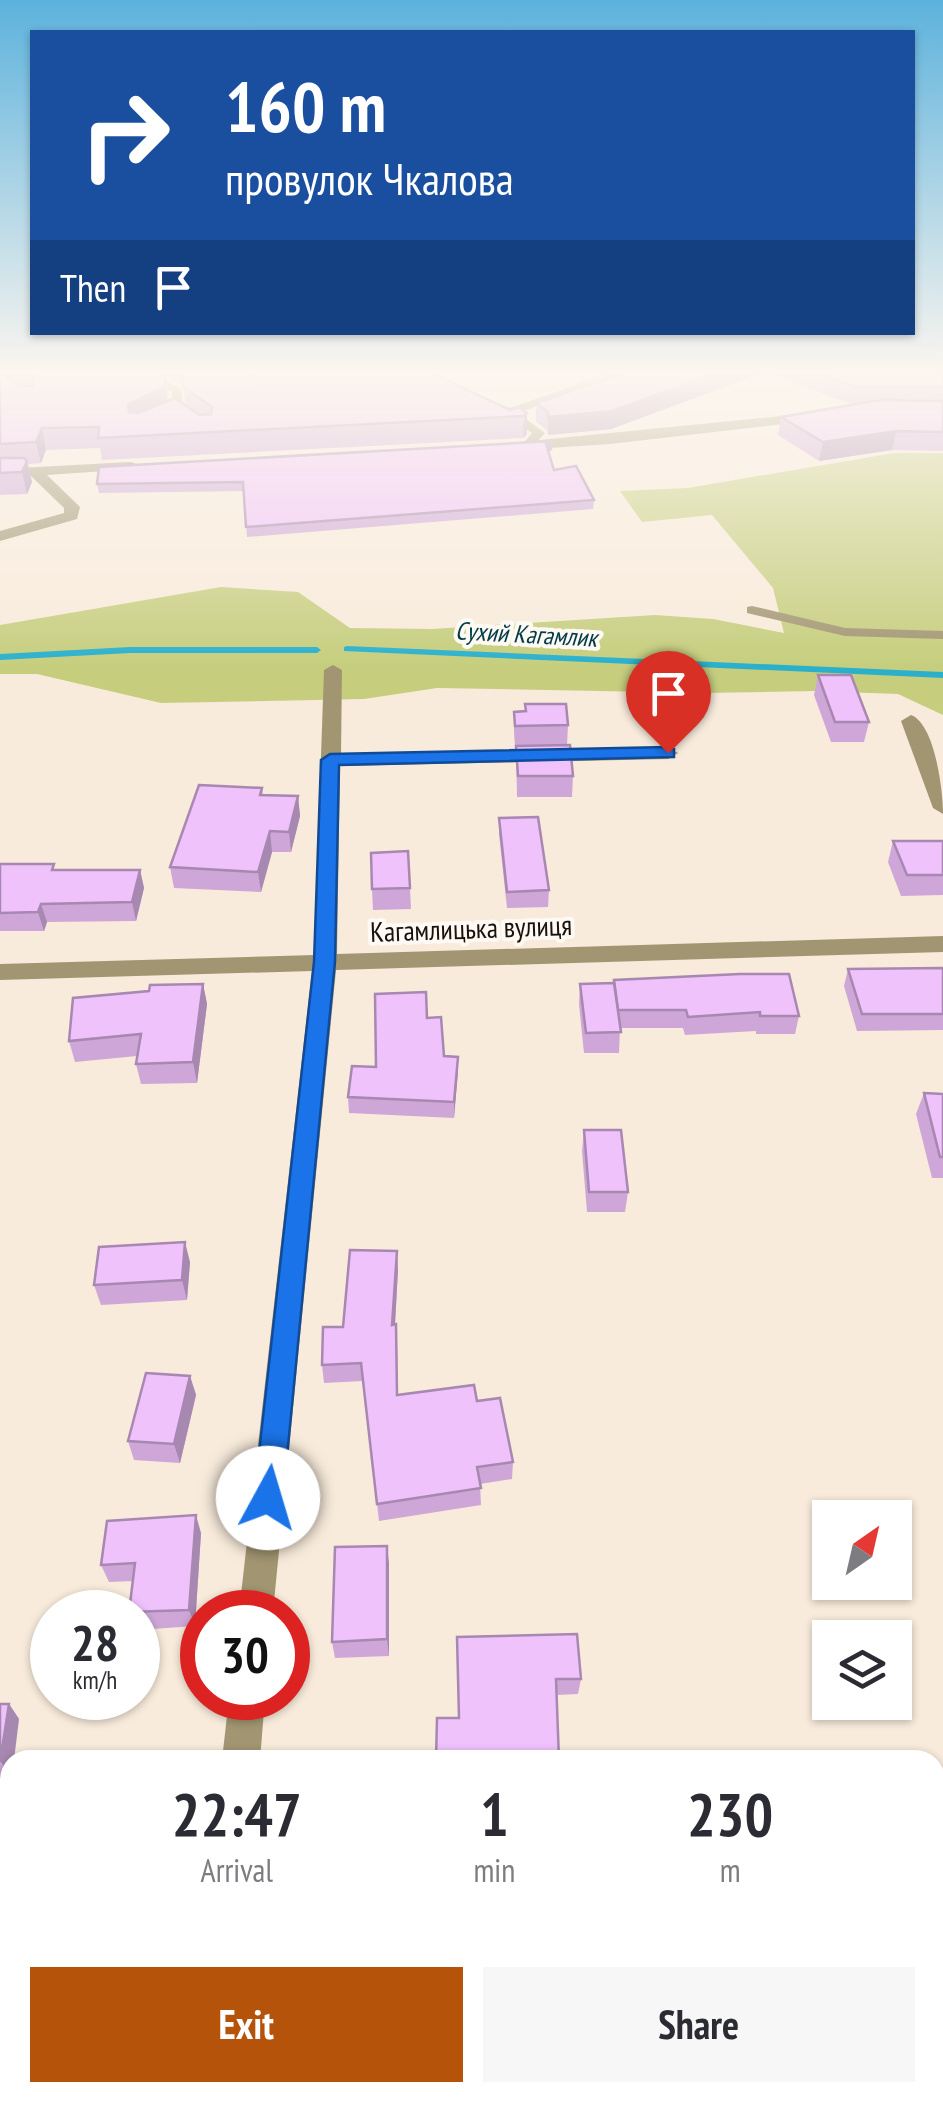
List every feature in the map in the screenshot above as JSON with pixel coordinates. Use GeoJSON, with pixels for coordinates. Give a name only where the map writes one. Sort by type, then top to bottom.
{"type":"FeatureCollection","features":[{"type":"Feature","properties":{"kind":"street"},"geometry":{"type":"LineString","coordinates":[[0,473],[53,470]]}},
{"type":"Feature","properties":{"kind":"street"},"geometry":{"type":"LineString","coordinates":[[0,536],[70,516],[72,508],[35,471]]}},
{"type":"Feature","properties":{"kind":"street"},"geometry":{"type":"LineString","coordinates":[[258,1590],[325,962],[333,670]]}},
{"type":"Feature","properties":{"kind":"street"},"geometry":{"type":"LineString","coordinates":[[911,721],[943,808]]}},
{"type":"Feature","properties":{"kind":"street"},"geometry":{"type":"LineString","coordinates":[[330,760],[668,753]]}},
{"type":"Feature","properties":{"kind":"street","name":"Кагамлицька вулиця"},"geometry":{"type":"LineString","coordinates":[[0,972],[943,944]]}},
{"type":"Feature","properties":{"kind":"street"},"geometry":{"type":"LineString","coordinates":[[242,1750],[246,1720]]}},
{"type":"Feature","properties":{"kind":"lane"},"geometry":{"type":"LineString","coordinates":[[752,610],[844,632],[943,635]]}},
{"type":"Feature","properties":{"kind":"green space"},"geometry":{"type":"Polygon","coordinates":[[[793,470],[943,470],[943,715],[898,694],[814,691],[437,688],[364,699],[161,703],[37,674],[0,674],[0,625],[221,587],[298,592],[350,628],[432,629],[655,615],[713,619],[784,633],[773,588],[712,515],[642,522],[620,491],[688,488],[793,470]]]}},
{"type":"Feature","properties":{"kind":"building"},"geometry":{"type":"Polygon","coordinates":[[[99,470],[578,470],[594,500],[246,527],[243,482],[97,484],[99,470]]]}},
{"type":"Feature","properties":{"kind":"building"},"geometry":{"type":"Polygon","coordinates":[[[818,675],[851,675],[869,722],[835,722],[818,675]]]}},
{"type":"Feature","properties":{"kind":"building"},"geometry":{"type":"Polygon","coordinates":[[[525,704],[566,704],[568,725],[515,726],[514,712],[526,711],[525,704]]]}},
{"type":"Feature","properties":{"kind":"building"},"geometry":{"type":"Polygon","coordinates":[[[570,745],[573,776],[518,776],[516,746],[570,745]]]}},
{"type":"Feature","properties":{"kind":"building"},"geometry":{"type":"Polygon","coordinates":[[[199,785],[262,788],[260,795],[298,796],[289,832],[270,831],[258,872],[170,867],[199,785]]]}},
{"type":"Feature","properties":{"kind":"building"},"geometry":{"type":"Polygon","coordinates":[[[538,817],[549,890],[507,892],[499,818],[538,817]]]}},
{"type":"Feature","properties":{"kind":"building"},"geometry":{"type":"Polygon","coordinates":[[[893,841],[943,841],[943,875],[907,875],[893,841]]]}},
{"type":"Feature","properties":{"kind":"building"},"geometry":{"type":"Polygon","coordinates":[[[408,851],[410,888],[372,889],[371,853],[408,851]]]}},
{"type":"Feature","properties":{"kind":"building"},"geometry":{"type":"Polygon","coordinates":[[[0,864],[54,864],[52,870],[140,870],[132,902],[41,904],[38,912],[0,913],[0,864]]]}},
{"type":"Feature","properties":{"kind":"building"},"geometry":{"type":"Polygon","coordinates":[[[943,968],[943,1014],[862,1014],[848,969],[943,968]]]}},
{"type":"Feature","properties":{"kind":"building"},"geometry":{"type":"Polygon","coordinates":[[[789,974],[799,1016],[760,1016],[760,1012],[688,1017],[686,1010],[618,1010],[614,980],[789,974]]]}},
{"type":"Feature","properties":{"kind":"building"},"geometry":{"type":"Polygon","coordinates":[[[614,983],[621,1032],[586,1033],[580,984],[614,983]]]}},
{"type":"Feature","properties":{"kind":"building"},"geometry":{"type":"Polygon","coordinates":[[[203,984],[193,1062],[136,1064],[141,1034],[69,1041],[73,998],[149,991],[150,985],[203,984]]]}},
{"type":"Feature","properties":{"kind":"building"},"geometry":{"type":"Polygon","coordinates":[[[426,992],[427,1018],[441,1017],[444,1056],[458,1057],[454,1102],[348,1097],[352,1066],[376,1067],[375,994],[426,992]]]}},
{"type":"Feature","properties":{"kind":"building"},"geometry":{"type":"Polygon","coordinates":[[[924,1093],[943,1094],[943,1157],[940,1157],[924,1093]]]}},
{"type":"Feature","properties":{"kind":"building"},"geometry":{"type":"Polygon","coordinates":[[[584,1130],[621,1130],[628,1192],[589,1192],[584,1130]]]}},
{"type":"Feature","properties":{"kind":"building"},"geometry":{"type":"Polygon","coordinates":[[[185,1242],[182,1280],[94,1285],[99,1247],[185,1242]]]}},
{"type":"Feature","properties":{"kind":"building"},"geometry":{"type":"Polygon","coordinates":[[[350,1250],[397,1251],[392,1325],[396,1324],[397,1395],[474,1385],[477,1401],[500,1398],[513,1462],[477,1467],[481,1488],[377,1504],[361,1363],[322,1365],[323,1327],[343,1327],[350,1250]]]}},
{"type":"Feature","properties":{"kind":"building"},"geometry":{"type":"Polygon","coordinates":[[[146,1373],[190,1376],[174,1444],[128,1441],[146,1373]]]}},
{"type":"Feature","properties":{"kind":"building"},"geometry":{"type":"Polygon","coordinates":[[[196,1515],[190,1590],[180,1590],[180,1610],[160,1611],[160,1590],[132,1590],[135,1563],[101,1565],[107,1521],[196,1515]]]}},
{"type":"Feature","properties":{"kind":"building"},"geometry":{"type":"Polygon","coordinates":[[[387,1546],[387,1639],[332,1642],[335,1547],[387,1546]]]}},
{"type":"Feature","properties":{"kind":"building"},"geometry":{"type":"Polygon","coordinates":[[[577,1634],[581,1679],[556,1679],[559,1750],[436,1750],[437,1718],[459,1718],[457,1637],[577,1634]]]}},
{"type":"Feature","properties":{"kind":"building"},"geometry":{"type":"Polygon","coordinates":[[[0,1704],[9,1704],[2,1750],[0,1704]]]}},
{"type":"Feature","properties":{"kind":"waterway","name":"Сухий Кагамлик"},"geometry":{"type":"LineString","coordinates":[[347,649],[943,675]]}},
{"type":"Feature","properties":{"kind":"waterway","name":"Сухий Кагамлик"},"geometry":{"type":"LineString","coordinates":[[0,657],[130,650],[317,650]]}},
{"type":"Feature","properties":{"kind":"route"},"geometry":{"type":"LineString","coordinates":[[268,1498],[325,962],[330,760],[668,753]]}}]}
